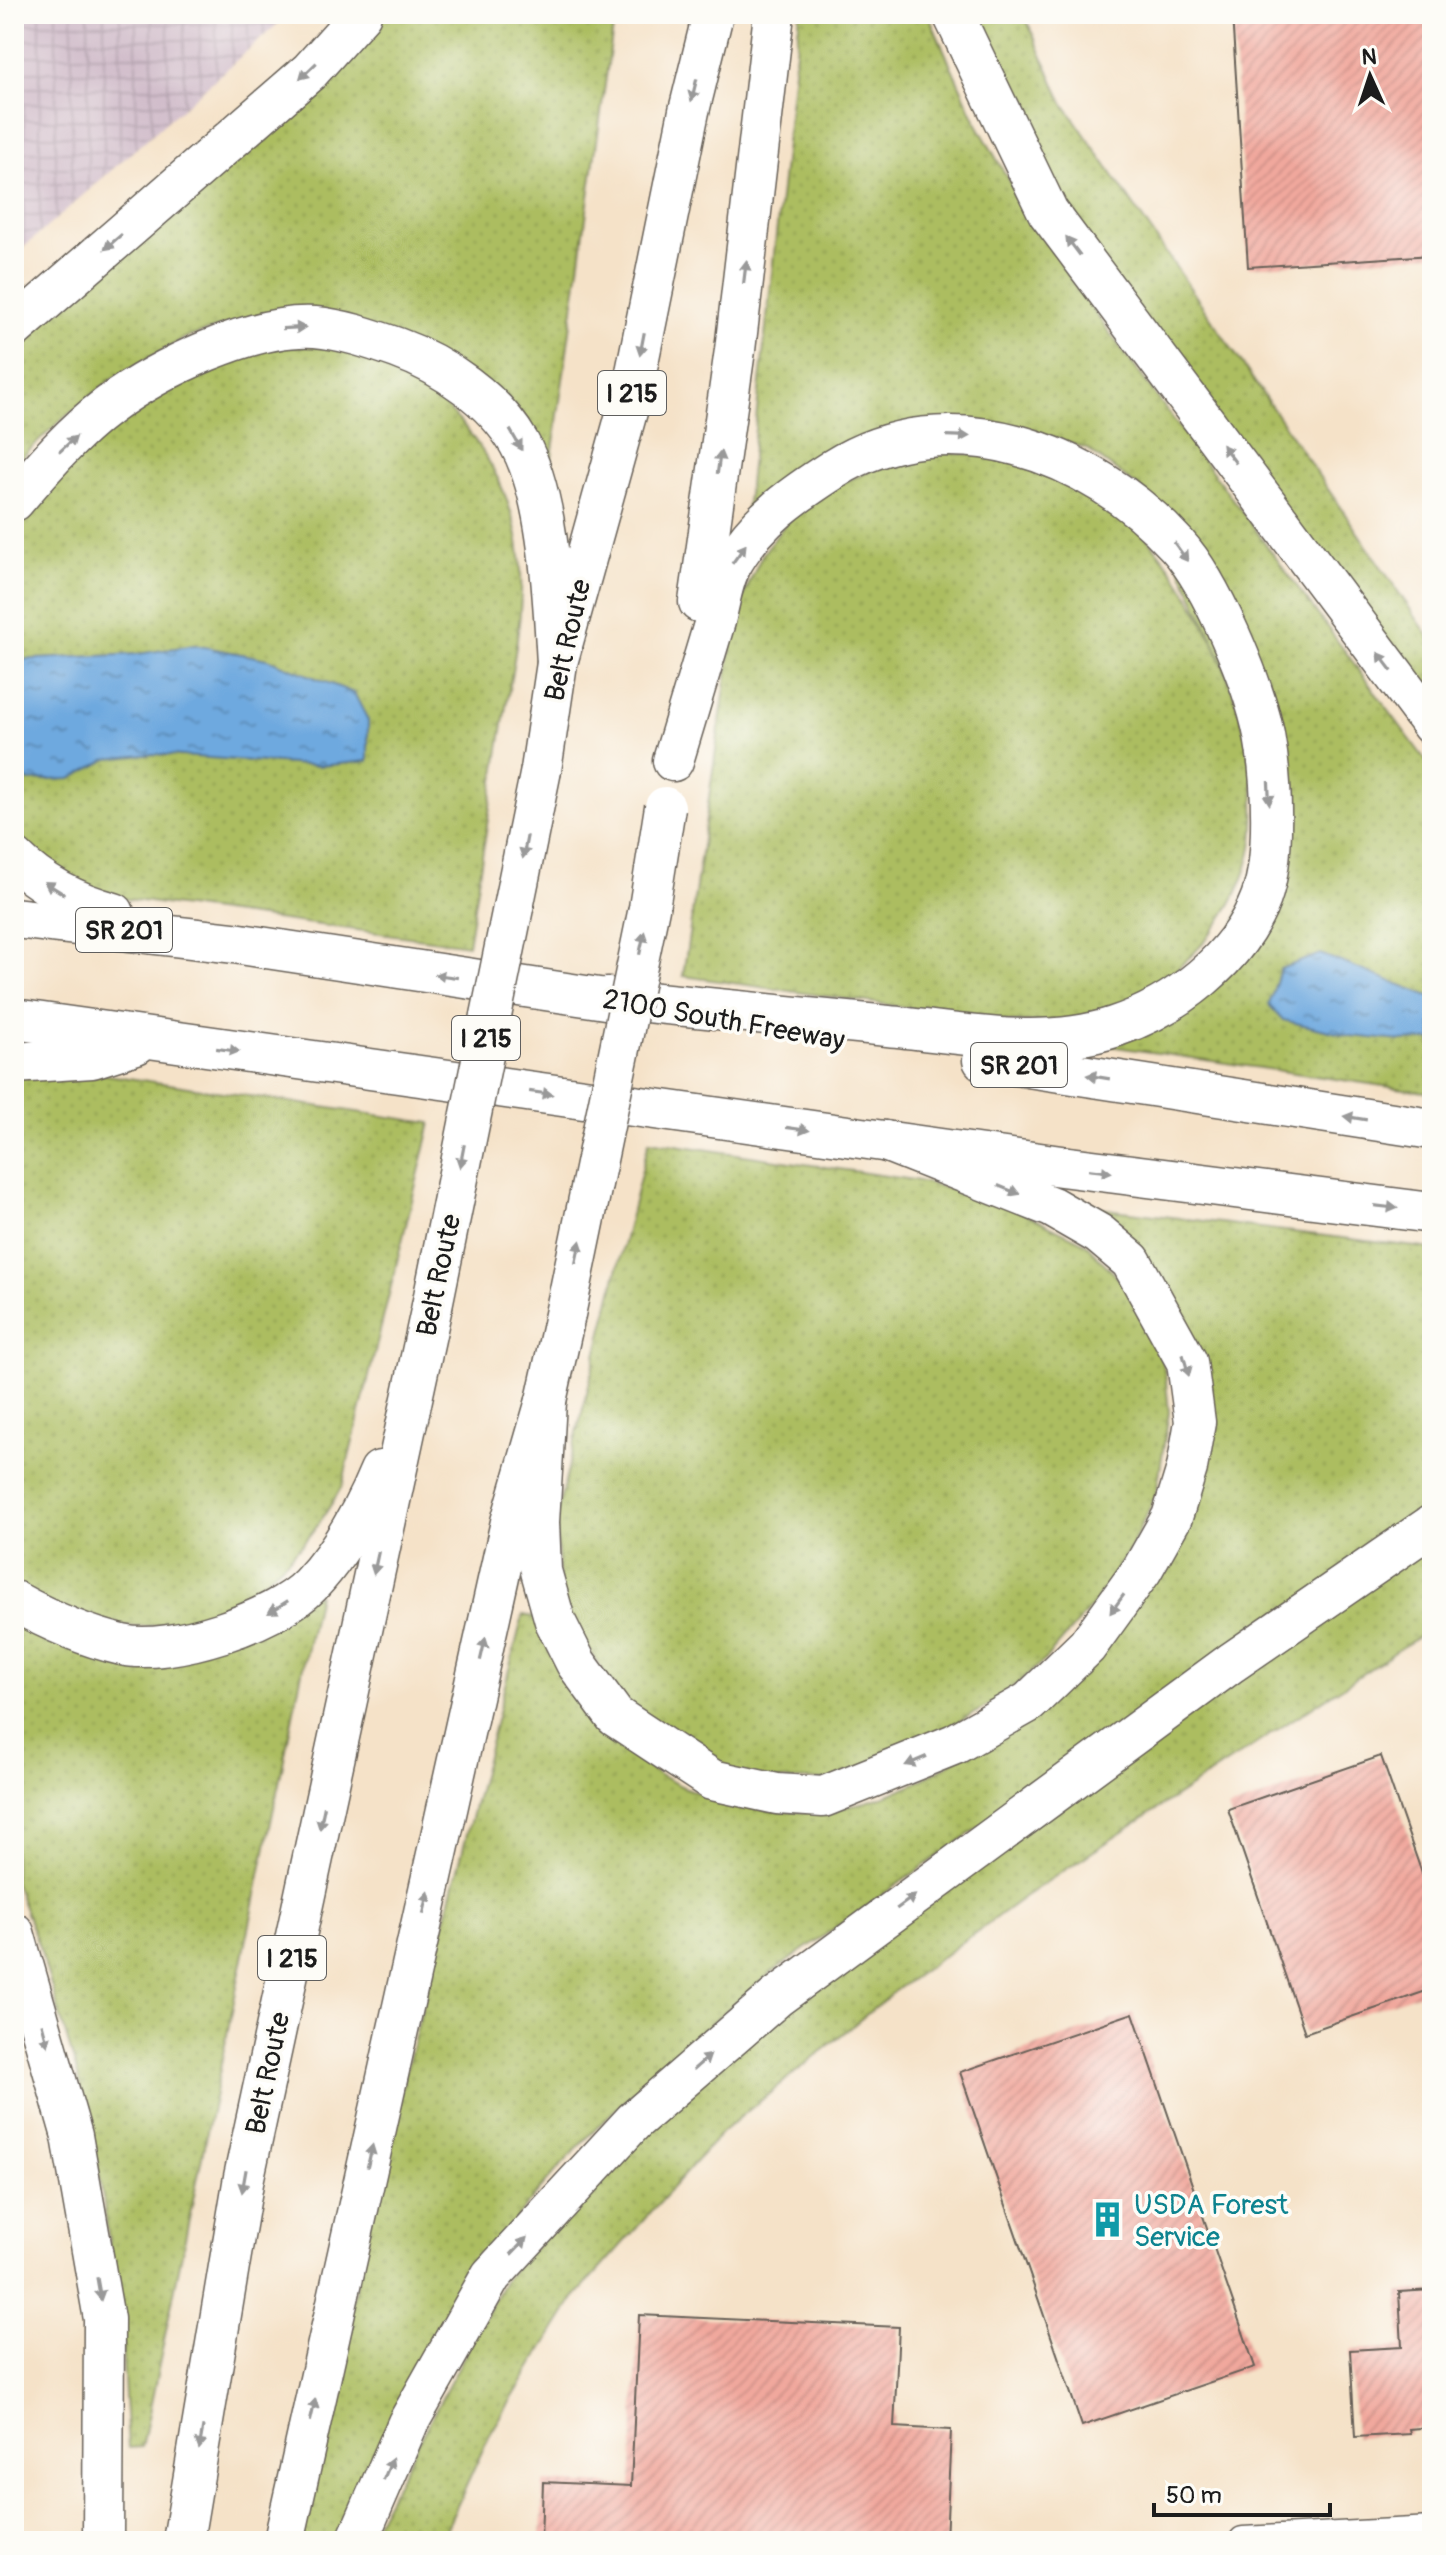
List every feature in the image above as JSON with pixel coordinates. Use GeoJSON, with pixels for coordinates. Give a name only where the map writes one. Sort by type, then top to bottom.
{"type":"FeatureCollection","features":[{"type":"Feature","properties":{"kind":"highway"},"geometry":{"type":"LineString","coordinates":[[14,328],[310,71],[361,14]]}},
{"type":"Feature","properties":{"kind":"highway","name":"Belt Route"},"geometry":{"type":"LineString","coordinates":[[183,2541],[244,2177],[432,1306],[541,770],[557,663],[631,397],[689,111],[713,14]]}},
{"type":"Feature","properties":{"kind":"highway"},"geometry":{"type":"LineString","coordinates":[[284,2541],[511,1522],[546,1401],[649,908],[735,350],[774,14]]}},
{"type":"Feature","properties":{"kind":"highway"},"geometry":{"type":"LineString","coordinates":[[953,14],[971,59],[1048,212],[1432,725]]}},
{"type":"Feature","properties":{"kind":"highway"},"geometry":{"type":"LineString","coordinates":[[14,501],[43,468],[108,406],[195,356],[267,329],[315,327],[372,339],[421,357],[456,380],[498,411],[520,446],[532,475],[542,521],[552,584],[557,663]]}},
{"type":"Feature","properties":{"kind":"highway"},"geometry":{"type":"LineString","coordinates":[[607,998],[1030,1040],[1111,1029],[1153,1011],[1217,964],[1244,930],[1262,896],[1269,842],[1264,734],[1242,669],[1216,609],[1180,548],[1140,509],[1092,474],[1035,449],[978,437],[924,435],[859,453],[769,514],[732,562],[673,761]]}},
{"type":"Feature","properties":{"kind":"highway"},"geometry":{"type":"LineString","coordinates":[[14,858],[28,872],[81,905],[234,943]]}},
{"type":"Feature","properties":{"kind":"highway","name":"2100 South Freeway"},"geometry":{"type":"LineString","coordinates":[[14,918],[234,943],[607,998],[816,1037],[1432,1129]]}},
{"type":"Feature","properties":{"kind":"highway"},"geometry":{"type":"LineString","coordinates":[[14,1019],[885,1141],[1432,1213]]}},
{"type":"Feature","properties":{"kind":"highway"},"geometry":{"type":"LineString","coordinates":[[14,1063],[92,1058],[150,1039]]}},
{"type":"Feature","properties":{"kind":"highway"},"geometry":{"type":"LineString","coordinates":[[546,1401],[539,1522],[541,1571],[555,1621],[576,1663],[615,1716],[712,1780],[777,1794],[823,1797],[955,1744],[1029,1702],[1087,1646],[1142,1570],[1172,1517],[1187,1468],[1195,1422],[1187,1362],[1131,1261],[1099,1234],[1052,1207],[885,1141]]}},
{"type":"Feature","properties":{"kind":"highway"},"geometry":{"type":"LineString","coordinates":[[14,1601],[55,1624],[125,1646],[193,1642],[258,1618],[308,1588],[336,1553],[367,1504],[416,1378]]}},
{"type":"Feature","properties":{"kind":"highway"},"geometry":{"type":"LineString","coordinates":[[357,2541],[408,2423],[491,2276],[634,2121],[777,1997],[1231,1663],[1432,1525]]}},
{"type":"Feature","properties":{"kind":"highway"},"geometry":{"type":"LineString","coordinates":[[14,1933],[72,2136],[104,2319],[103,2541]]}},
{"type":"Feature","properties":{"kind":"street"},"geometry":{"type":"LineString","coordinates":[[1243,2541],[1432,2531]]}},
{"type":"Feature","properties":{"kind":"shaded area"},"geometry":{"type":"Polygon","coordinates":[[[14,14],[289,14],[14,256],[14,14]]]}},
{"type":"Feature","properties":{"kind":"green space"},"geometry":{"type":"Polygon","coordinates":[[[368,14],[615,14],[550,471],[431,359],[226,325],[185,338],[113,378],[62,419],[14,465],[14,332],[368,14]]]}},
{"type":"Feature","properties":{"kind":"green space"},"geometry":{"type":"Polygon","coordinates":[[[800,14],[928,14],[977,124],[1018,197],[1075,286],[1432,769],[1432,1093],[1095,1044],[1219,968],[1282,791],[1146,493],[1087,449],[1025,428],[977,421],[746,512],[800,14]]]}},
{"type":"Feature","properties":{"kind":"green space"},"geometry":{"type":"Polygon","coordinates":[[[958,14],[1024,14],[1062,101],[1432,641],[1432,717],[1067,224],[958,14]]]}},
{"type":"Feature","properties":{"kind":"green space"},"geometry":{"type":"Polygon","coordinates":[[[250,347],[328,348],[362,356],[394,370],[424,388],[473,437],[506,498],[520,555],[521,603],[468,945],[97,895],[14,849],[14,506],[103,419],[250,347]]]}},
{"type":"Feature","properties":{"kind":"green space"},"geometry":{"type":"Polygon","coordinates":[[[919,451],[1008,457],[1050,464],[1088,490],[1135,527],[1175,574],[1213,642],[1228,678],[1249,754],[1254,792],[1254,828],[1247,868],[1230,906],[1206,940],[1171,974],[1116,1009],[1057,1021],[996,1021],[683,976],[736,612],[762,555],[787,522],[822,491],[919,451]]]}},
{"type":"Feature","properties":{"kind":"green space"},"geometry":{"type":"Polygon","coordinates":[[[81,1071],[431,1123],[342,1486],[298,1549],[271,1575],[242,1596],[209,1612],[174,1622],[136,1626],[96,1623],[14,1596],[14,1077],[81,1071]]]}},
{"type":"Feature","properties":{"kind":"green space"},"geometry":{"type":"Polygon","coordinates":[[[649,1141],[914,1180],[997,1200],[1085,1243],[1127,1287],[1151,1328],[1165,1372],[1169,1412],[1156,1495],[1130,1549],[1094,1604],[1044,1661],[994,1703],[844,1780],[739,1780],[644,1732],[561,1608],[556,1518],[649,1141]]]}},
{"type":"Feature","properties":{"kind":"green space"},"geometry":{"type":"Polygon","coordinates":[[[1089,1207],[1432,1249],[1432,1510],[771,1973],[641,2085],[600,2124],[523,2210],[457,2303],[399,2410],[337,2541],[301,2541],[379,2177],[523,1615],[538,1618],[558,1669],[581,1706],[610,1739],[645,1766],[684,1787],[725,1802],[768,1810],[812,1812],[855,1805],[909,1786],[957,1759],[1074,1666],[1095,1643],[1201,1408],[1089,1207]]]}},
{"type":"Feature","properties":{"kind":"green space"},"geometry":{"type":"Polygon","coordinates":[[[1432,1541],[1432,1625],[1424,1633],[1024,1897],[894,1992],[722,2132],[574,2298],[489,2436],[441,2541],[366,2541],[505,2279],[759,2015],[1432,1541]]]}},
{"type":"Feature","properties":{"kind":"green space"},"geometry":{"type":"Polygon","coordinates":[[[318,1594],[142,2447],[128,2448],[121,2327],[101,2184],[80,2082],[41,1952],[14,1881],[14,1625],[54,1641],[89,1648],[318,1594]]]}},
{"type":"Feature","properties":{"kind":"water"},"geometry":{"type":"Polygon","coordinates":[[[194,645],[268,659],[354,693],[368,720],[368,761],[320,766],[154,754],[108,759],[71,779],[28,781],[14,762],[14,660],[138,654],[194,645]]]}},
{"type":"Feature","properties":{"kind":"water"},"geometry":{"type":"Polygon","coordinates":[[[1320,954],[1432,997],[1432,1040],[1401,1041],[1350,1036],[1283,1020],[1269,1005],[1280,969],[1320,954]]]}},
{"type":"Feature","properties":{"kind":"building"},"geometry":{"type":"Polygon","coordinates":[[[1232,14],[1432,14],[1432,255],[1248,267],[1232,14]]]}},
{"type":"Feature","properties":{"kind":"building"},"geometry":{"type":"Polygon","coordinates":[[[1381,1756],[1432,1902],[1432,1989],[1305,2033],[1228,1809],[1381,1756]]]}},
{"type":"Feature","properties":{"kind":"building","name":"USDA Forest Service"},"geometry":{"type":"Polygon","coordinates":[[[1133,2013],[1255,2367],[1082,2426],[960,2072],[1133,2013]]]}},
{"type":"Feature","properties":{"kind":"building"},"geometry":{"type":"Polygon","coordinates":[[[1432,2290],[1432,2427],[1409,2429],[1410,2434],[1355,2437],[1350,2350],[1402,2347],[1399,2292],[1432,2290]]]}},
{"type":"Feature","properties":{"kind":"building"},"geometry":{"type":"Polygon","coordinates":[[[639,2315],[899,2327],[894,2427],[951,2430],[946,2541],[541,2541],[543,2482],[631,2486],[639,2315]]]}},
{"type":"Feature","properties":{"kind":"place","name":"USDA Forest Service"},"geometry":{"type":"Point","coordinates":[1108,2220]}}]}
